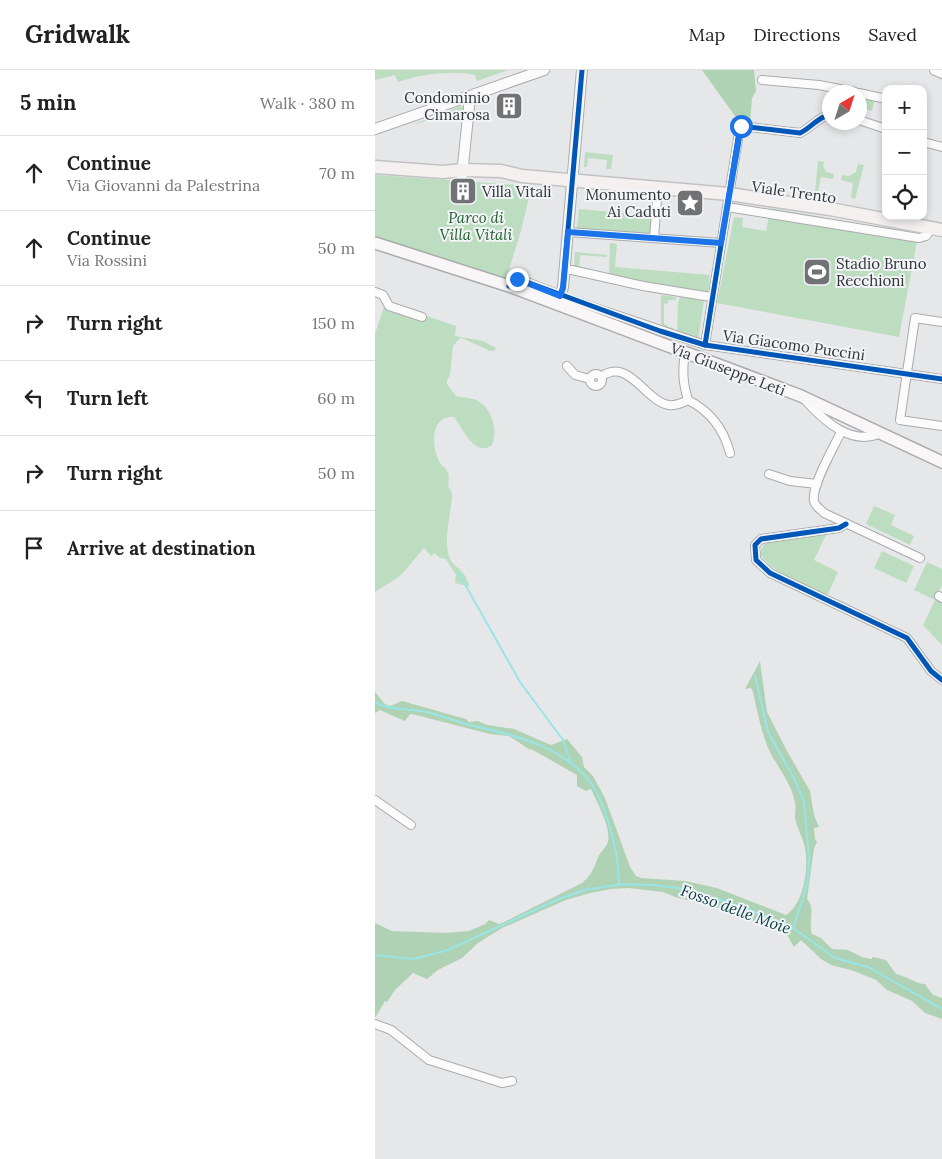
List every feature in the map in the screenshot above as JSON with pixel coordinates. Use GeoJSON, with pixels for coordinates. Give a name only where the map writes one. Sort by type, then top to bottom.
{"type":"FeatureCollection","features":[{"type":"Feature","properties":{"kind":"main road","name":"Viale Trento"},"geometry":{"type":"LineString","coordinates":[[375,167],[463,173],[501,179],[522,176],[729,194],[830,209],[937,229]]}},
{"type":"Feature","properties":{"kind":"main road","name":"Via Giuseppe Leti"},"geometry":{"type":"LineString","coordinates":[[375,243],[509,286],[801,396],[942,462]]}},
{"type":"Feature","properties":{"kind":"street"},"geometry":{"type":"LineString","coordinates":[[375,129],[471,97],[543,70]]}},
{"type":"Feature","properties":{"kind":"street"},"geometry":{"type":"LineString","coordinates":[[509,286],[511,282],[517,279],[560,296],[563,288],[583,70]]}},
{"type":"Feature","properties":{"kind":"street"},"geometry":{"type":"LineString","coordinates":[[935,70],[942,73]]}},
{"type":"Feature","properties":{"kind":"street"},"geometry":{"type":"LineString","coordinates":[[762,80],[822,85]]}},
{"type":"Feature","properties":{"kind":"street"},"geometry":{"type":"LineString","coordinates":[[867,95],[882,98]]}},
{"type":"Feature","properties":{"kind":"street"},"geometry":{"type":"LineString","coordinates":[[463,173],[471,97]]}},
{"type":"Feature","properties":{"kind":"street"},"geometry":{"type":"LineString","coordinates":[[705,345],[711,297],[741,126],[800,133],[809,129],[822,116]]}},
{"type":"Feature","properties":{"kind":"street"},"geometry":{"type":"LineString","coordinates":[[867,123],[882,128]]}},
{"type":"Feature","properties":{"kind":"street"},"geometry":{"type":"LineString","coordinates":[[927,143],[942,147]]}},
{"type":"Feature","properties":{"kind":"street"},"geometry":{"type":"LineString","coordinates":[[654,238],[657,188]]}},
{"type":"Feature","properties":{"kind":"street"},"geometry":{"type":"LineString","coordinates":[[727,208],[919,238],[937,229]]}},
{"type":"Feature","properties":{"kind":"street"},"geometry":{"type":"LineString","coordinates":[[568,232],[721,243]]}},
{"type":"Feature","properties":{"kind":"street"},"geometry":{"type":"LineString","coordinates":[[565,270],[643,286],[711,297]]}},
{"type":"Feature","properties":{"kind":"street"},"geometry":{"type":"LineString","coordinates":[[375,292],[383,295],[389,306],[422,317]]}},
{"type":"Feature","properties":{"kind":"street","name":"Via Giacomo Puccini"},"geometry":{"type":"LineString","coordinates":[[560,296],[705,345],[942,379]]}},
{"type":"Feature","properties":{"kind":"street"},"geometry":{"type":"LineString","coordinates":[[942,322],[915,318],[900,420],[942,426]]}},
{"type":"Feature","properties":{"kind":"street"},"geometry":{"type":"LineString","coordinates":[[685,353],[682,372],[683,386],[688,400],[701,407],[722,430],[730,454]]}},
{"type":"Feature","properties":{"kind":"street"},"geometry":{"type":"LineString","coordinates":[[567,366],[575,375],[590,378],[592,384],[597,385],[601,382],[601,377],[606,373],[623,373],[663,403],[670,405],[688,400]]}},
{"type":"Feature","properties":{"kind":"street"},"geometry":{"type":"LineString","coordinates":[[801,396],[813,409],[841,432],[865,437],[881,433]]}},
{"type":"Feature","properties":{"kind":"street"},"geometry":{"type":"LineString","coordinates":[[841,432],[817,484],[814,494],[815,504],[824,513],[920,558]]}},
{"type":"Feature","properties":{"kind":"street"},"geometry":{"type":"LineString","coordinates":[[769,474],[789,481],[817,484]]}},
{"type":"Feature","properties":{"kind":"street"},"geometry":{"type":"LineString","coordinates":[[846,524],[839,528],[761,539],[755,545],[756,560],[770,573],[907,638],[931,671],[942,680]]}},
{"type":"Feature","properties":{"kind":"street"},"geometry":{"type":"LineString","coordinates":[[375,800],[411,825]]}},
{"type":"Feature","properties":{"kind":"street"},"geometry":{"type":"LineString","coordinates":[[375,1024],[398,1035],[429,1060],[502,1083],[512,1081]]}},
{"type":"Feature","properties":{"kind":"green space"},"geometry":{"type":"Polygon","coordinates":[[[375,70],[508,70],[477,81],[475,75],[446,73],[427,75],[398,82],[395,75],[375,80],[375,70]]]}},
{"type":"Feature","properties":{"kind":"green space"},"geometry":{"type":"Polygon","coordinates":[[[702,70],[754,70],[756,91],[752,98],[750,124],[740,123],[702,70]]]}},
{"type":"Feature","properties":{"kind":"green space"},"geometry":{"type":"Polygon","coordinates":[[[867,97],[875,99],[872,111],[867,110],[867,97]]]}},
{"type":"Feature","properties":{"kind":"green space"},"geometry":{"type":"Polygon","coordinates":[[[461,106],[465,111],[411,125],[461,106]]]}},
{"type":"Feature","properties":{"kind":"green space"},"geometry":{"type":"Polygon","coordinates":[[[585,152],[613,155],[611,169],[606,169],[607,160],[588,158],[587,167],[584,167],[585,152]]]}},
{"type":"Feature","properties":{"kind":"green space"},"geometry":{"type":"Polygon","coordinates":[[[818,161],[824,162],[823,166],[826,172],[834,174],[833,179],[821,177],[818,192],[815,192],[818,161]]]}},
{"type":"Feature","properties":{"kind":"green space"},"geometry":{"type":"Polygon","coordinates":[[[858,164],[864,165],[855,199],[851,198],[853,183],[841,180],[842,175],[849,176],[856,172],[858,164]]]}},
{"type":"Feature","properties":{"kind":"green space","name":"Parco di Villa Vitali"},"geometry":{"type":"Polygon","coordinates":[[[375,175],[532,186],[505,282],[375,239],[375,175]]]}},
{"type":"Feature","properties":{"kind":"green space"},"geometry":{"type":"Polygon","coordinates":[[[769,208],[822,217],[822,221],[770,212],[769,208]]]}},
{"type":"Feature","properties":{"kind":"green space"},"geometry":{"type":"Polygon","coordinates":[[[579,209],[654,216],[652,235],[577,228],[579,209]]]}},
{"type":"Feature","properties":{"kind":"green space","name":"Stadio Bruno Recchioni"},"geometry":{"type":"Polygon","coordinates":[[[769,215],[917,242],[899,337],[717,303],[734,217],[743,218],[742,227],[766,231],[769,215]]]}},
{"type":"Feature","properties":{"kind":"green space"},"geometry":{"type":"Polygon","coordinates":[[[610,243],[617,244],[615,267],[710,275],[708,292],[659,287],[609,274],[610,243]]]}},
{"type":"Feature","properties":{"kind":"green space"},"geometry":{"type":"Polygon","coordinates":[[[575,252],[607,255],[606,257],[580,255],[579,269],[574,266],[575,252]]]}},
{"type":"Feature","properties":{"kind":"green space"},"geometry":{"type":"Polygon","coordinates":[[[661,295],[676,297],[676,300],[668,300],[668,303],[664,304],[664,324],[673,328],[672,333],[661,329],[661,295]]]}},
{"type":"Feature","properties":{"kind":"green space"},"geometry":{"type":"Polygon","coordinates":[[[680,297],[704,300],[698,340],[677,334],[678,303],[680,297]]]}},
{"type":"Feature","properties":{"kind":"green space"},"geometry":{"type":"Polygon","coordinates":[[[384,307],[390,311],[413,318],[425,320],[427,316],[456,326],[455,336],[483,341],[496,348],[494,351],[490,351],[462,338],[459,339],[453,346],[450,375],[447,380],[447,384],[456,396],[476,400],[486,408],[492,419],[495,432],[492,445],[480,448],[474,445],[454,417],[440,421],[434,441],[437,456],[448,474],[448,484],[452,493],[447,535],[448,551],[451,561],[464,574],[470,587],[455,583],[456,575],[446,559],[440,558],[435,553],[431,556],[424,548],[400,576],[375,592],[375,334],[384,307]]]}},
{"type":"Feature","properties":{"kind":"green space"},"geometry":{"type":"Polygon","coordinates":[[[874,506],[895,515],[891,525],[914,536],[910,545],[866,524],[874,506]]]}},
{"type":"Feature","properties":{"kind":"green space"},"geometry":{"type":"Polygon","coordinates":[[[826,535],[814,560],[838,572],[827,596],[780,572],[764,560],[760,553],[764,544],[774,539],[826,535]]]}},
{"type":"Feature","properties":{"kind":"green space"},"geometry":{"type":"Polygon","coordinates":[[[882,551],[914,566],[906,583],[874,568],[882,551]]]}},
{"type":"Feature","properties":{"kind":"green space"},"geometry":{"type":"Polygon","coordinates":[[[927,562],[942,569],[942,585],[937,596],[942,601],[942,645],[923,625],[935,600],[914,590],[927,562]]]}},
{"type":"Feature","properties":{"kind":"green space"},"geometry":{"type":"Polygon","coordinates":[[[760,661],[767,712],[810,791],[814,815],[819,827],[814,828],[817,842],[814,848],[807,899],[811,907],[812,934],[821,938],[832,949],[848,950],[862,957],[886,960],[896,974],[925,984],[933,995],[942,998],[942,1019],[925,1013],[912,1001],[887,990],[876,980],[854,971],[831,965],[821,959],[801,940],[794,947],[787,935],[778,930],[708,904],[678,898],[663,892],[628,888],[590,893],[566,900],[502,928],[478,943],[462,958],[438,970],[427,979],[413,973],[395,990],[387,1002],[385,1001],[375,1018],[375,923],[392,931],[446,933],[469,931],[485,924],[489,920],[499,924],[502,923],[582,883],[594,868],[598,857],[608,841],[608,835],[603,815],[591,789],[586,791],[577,786],[577,775],[530,750],[509,736],[490,734],[412,714],[405,721],[380,710],[375,713],[375,692],[385,704],[390,706],[402,701],[466,719],[469,722],[478,721],[487,725],[514,729],[551,745],[567,739],[582,757],[584,767],[593,776],[605,798],[630,867],[636,876],[685,881],[717,888],[786,915],[801,894],[804,884],[806,856],[795,818],[793,796],[768,748],[753,692],[751,688],[745,689],[760,661]]]}},
{"type":"Feature","properties":{"kind":"waterway"},"geometry":{"type":"LineString","coordinates":[[458,572],[520,682],[563,740],[571,763]]}},
{"type":"Feature","properties":{"kind":"waterway"},"geometry":{"type":"LineString","coordinates":[[755,676],[768,732],[795,780],[804,802],[809,857],[808,880],[793,928]]}},
{"type":"Feature","properties":{"kind":"waterway"},"geometry":{"type":"LineString","coordinates":[[375,702],[394,708],[426,712],[522,738],[538,744],[567,760],[591,783],[601,802],[615,844],[619,884]]}},
{"type":"Feature","properties":{"kind":"waterway","name":"Fosso delle Moie"},"geometry":{"type":"LineString","coordinates":[[375,955],[413,959],[448,950],[559,899],[585,890],[622,884],[652,885],[687,889],[748,909],[793,928],[835,958],[868,967],[942,1009]]}},
{"type":"Feature","properties":{"kind":"cycle path"},"geometry":{"type":"LineString","coordinates":[[560,296],[563,287],[582,70]]}},
{"type":"Feature","properties":{"kind":"cycle path"},"geometry":{"type":"LineString","coordinates":[[705,345],[740,126],[800,133],[822,118]]}},
{"type":"Feature","properties":{"kind":"cycle path"},"geometry":{"type":"LineString","coordinates":[[509,286],[514,280],[521,280],[660,331],[705,345],[942,379]]}},
{"type":"Feature","properties":{"kind":"cycle path"},"geometry":{"type":"LineString","coordinates":[[846,524],[839,528],[761,539],[755,545],[756,560],[770,573],[907,638],[931,671],[942,680]]}},
{"type":"Feature","properties":{"kind":"place","name":"Condominio Cimarosa"},"geometry":{"type":"Point","coordinates":[509,106]}},
{"type":"Feature","properties":{"kind":"place","name":"Villa Vitali"},"geometry":{"type":"Point","coordinates":[463,191]}},
{"type":"Feature","properties":{"kind":"place","name":"Monumento Ai Caduti"},"geometry":{"type":"Point","coordinates":[690,203]}},
{"type":"Feature","properties":{"kind":"place","name":"Stadio Bruno Recchioni"},"geometry":{"type":"Point","coordinates":[817,272]}},
{"type":"Feature","properties":{"kind":"route"},"geometry":{"type":"LineString","coordinates":[[517,279],[560,296],[563,288],[568,232],[721,243],[741,126]]}}]}
